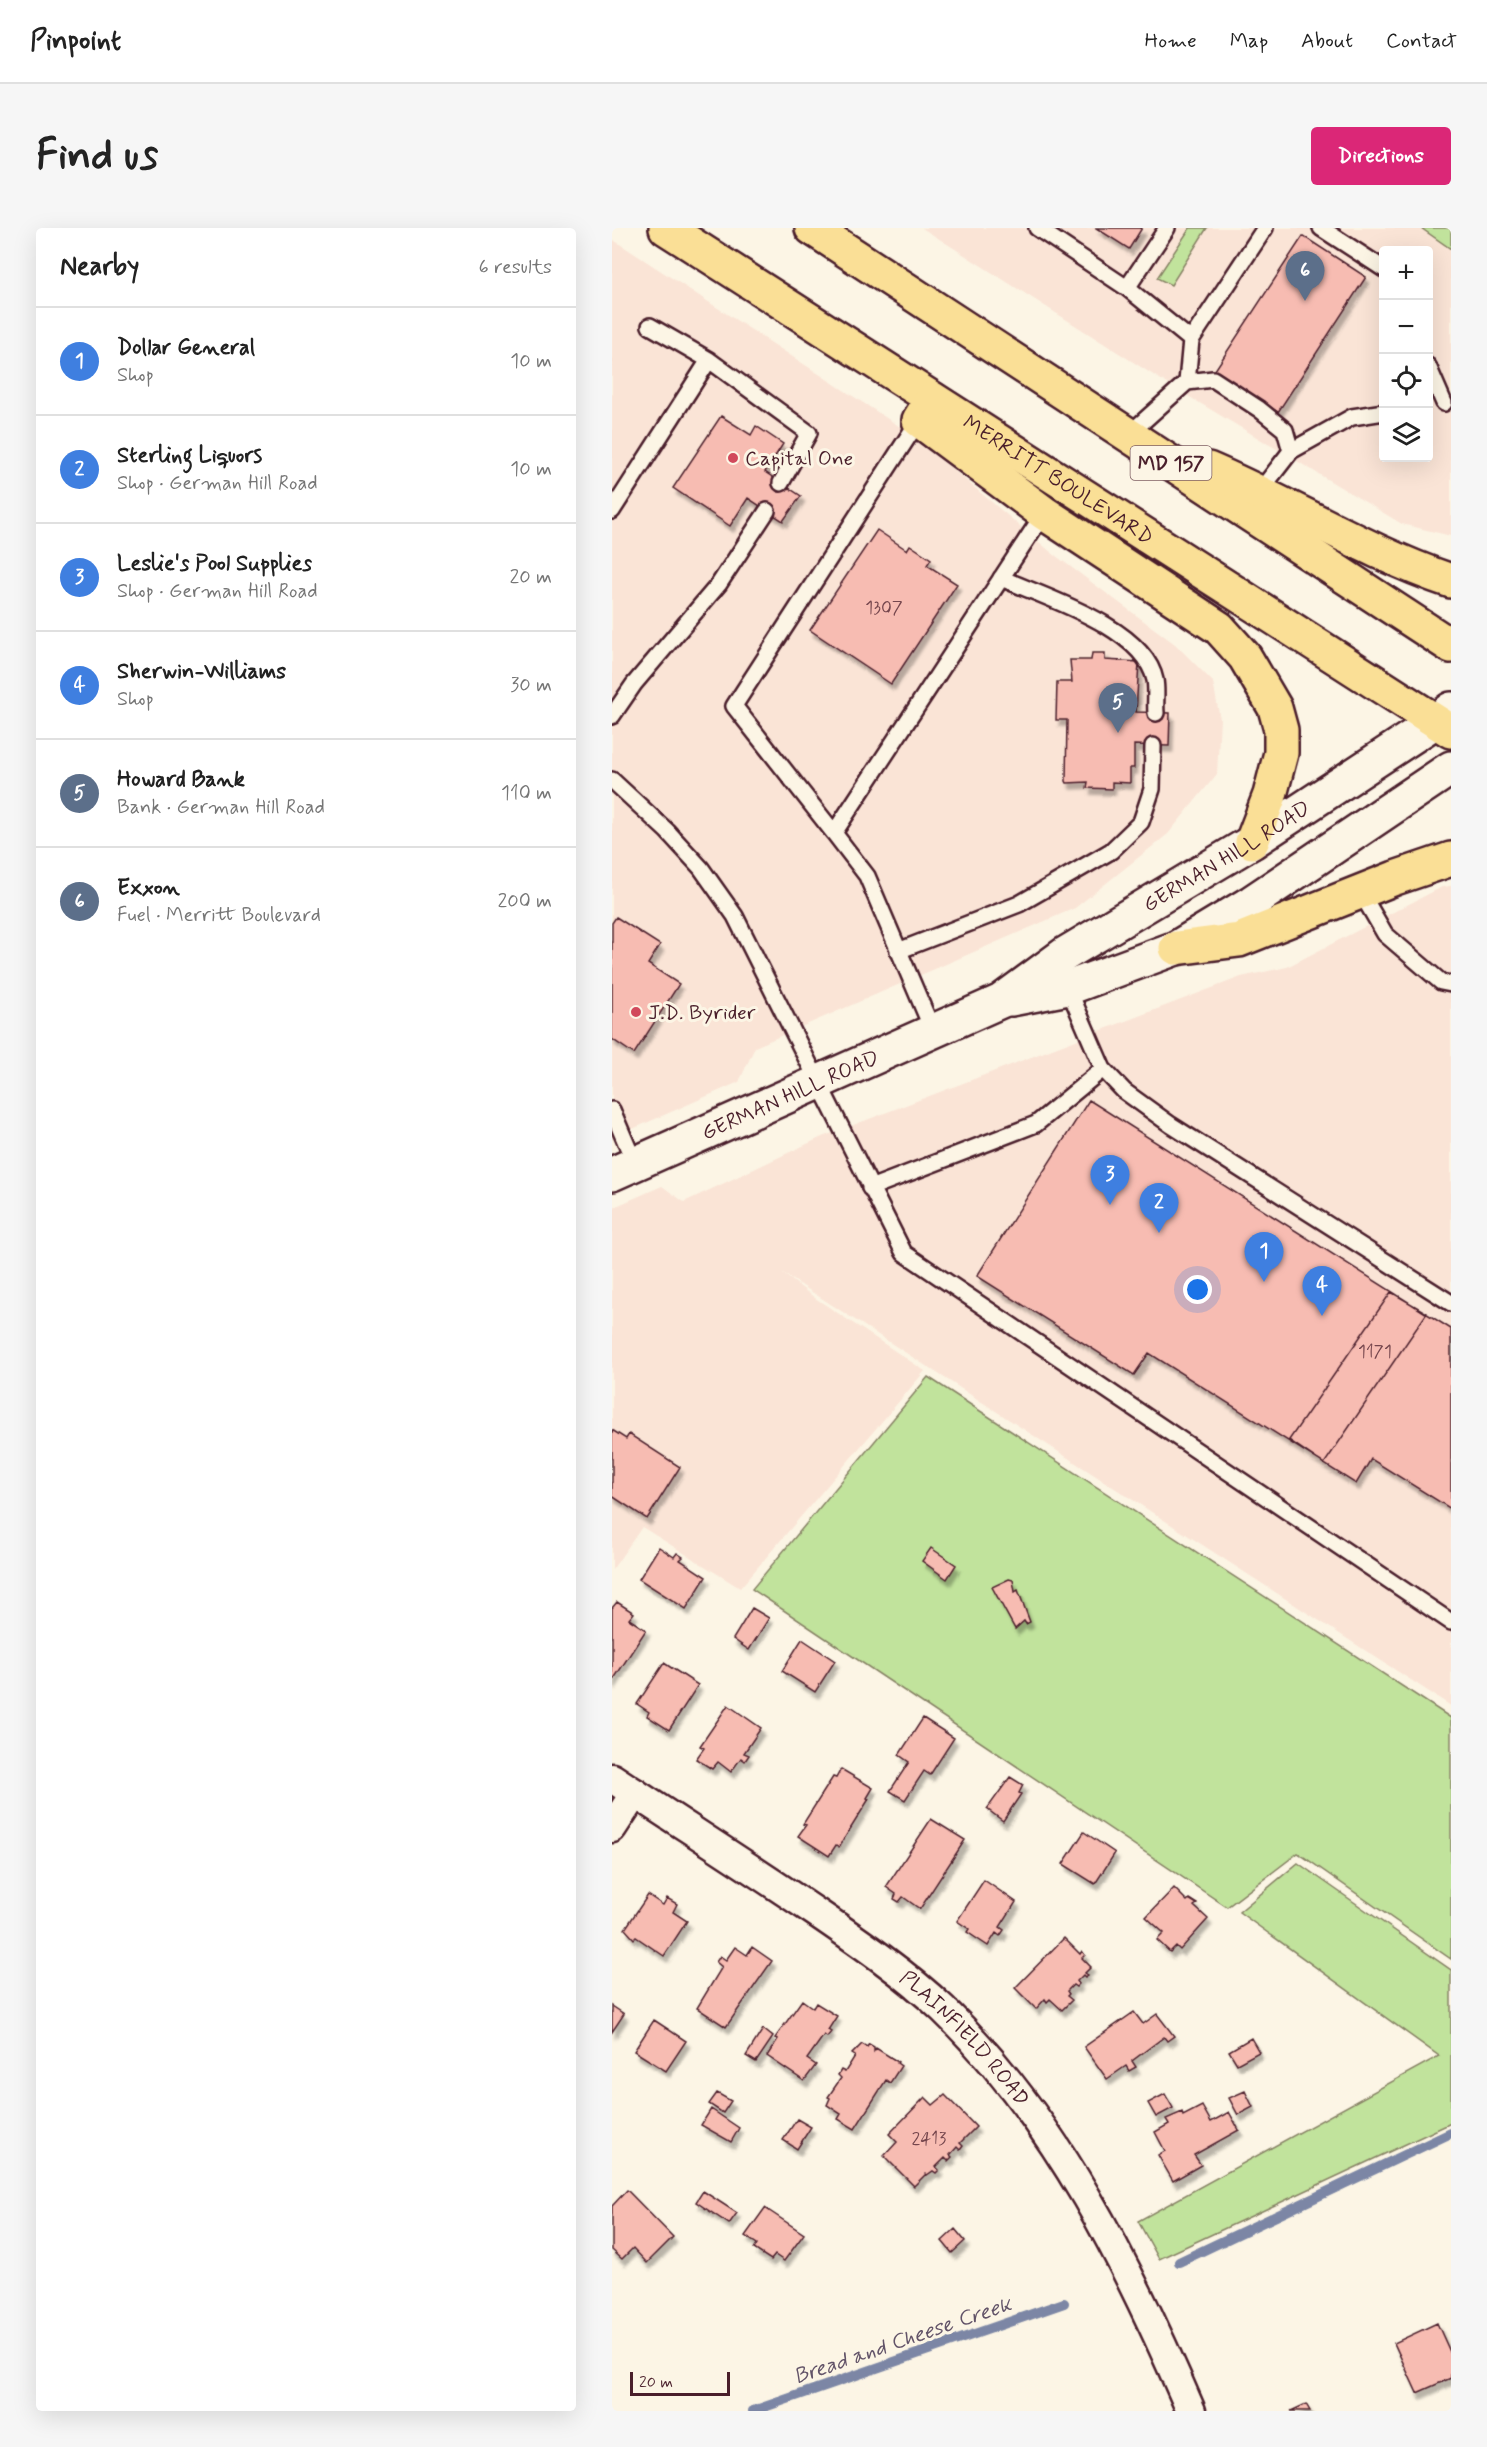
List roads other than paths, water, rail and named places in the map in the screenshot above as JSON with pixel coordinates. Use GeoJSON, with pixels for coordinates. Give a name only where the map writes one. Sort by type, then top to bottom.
{"type":"FeatureCollection","features":[{"type":"Feature","properties":{"kind":"main road","name":"MERRITT BOULEVARD"},"geometry":{"type":"LineString","coordinates":[[666,228],[926,410],[1446,720]]}},
{"type":"Feature","properties":{"kind":"main road","name":"MD 157"},"geometry":{"type":"LineString","coordinates":[[813,228],[1451,646]]}},
{"type":"Feature","properties":{"kind":"main road"},"geometry":{"type":"LineString","coordinates":[[926,410],[1044,513],[1219,628],[1245,657],[1275,708],[1281,730],[1281,753],[1270,795],[1252,842]]}},
{"type":"Feature","properties":{"kind":"main road"},"geometry":{"type":"LineString","coordinates":[[1128,435],[1260,491],[1343,535],[1417,569],[1451,581]]}},
{"type":"Feature","properties":{"kind":"main road"},"geometry":{"type":"LineString","coordinates":[[1176,948],[1239,940],[1360,891],[1451,859]]}},
{"type":"Feature","properties":{"kind":"street","name":"GERMAN HILL ROAD"},"geometry":{"type":"LineString","coordinates":[[623,1169],[1001,1001],[1065,954],[1252,842],[1446,720]]}},
{"type":"Feature","properties":{"kind":"street","name":"GERMAN HILL ROAD"},"geometry":{"type":"LineString","coordinates":[[1001,1001],[1068,988],[1176,948],[1252,902],[1451,768]]}},
{"type":"Feature","properties":{"kind":"street"},"geometry":{"type":"LineString","coordinates":[[612,1828],[623,1786]]}},
{"type":"Feature","properties":{"kind":"street","name":"PLAINFIELD ROAD"},"geometry":{"type":"LineString","coordinates":[[623,1786],[736,1858],[863,1944],[941,2008],[977,2046],[1010,2086],[1060,2155],[1108,2235],[1145,2307],[1191,2411]]}},
{"type":"Feature","properties":{"kind":"lane"},"geometry":{"type":"LineString","coordinates":[[1037,228],[1127,288],[1191,340]]}},
{"type":"Feature","properties":{"kind":"lane"},"geometry":{"type":"LineString","coordinates":[[1127,288],[1167,228]]}},
{"type":"Feature","properties":{"kind":"lane"},"geometry":{"type":"LineString","coordinates":[[1187,382],[1191,340],[1265,228]]}},
{"type":"Feature","properties":{"kind":"lane"},"geometry":{"type":"LineString","coordinates":[[1320,228],[1379,266]]}},
{"type":"Feature","properties":{"kind":"lane"},"geometry":{"type":"LineString","coordinates":[[651,326],[709,360],[809,433],[782,483]]}},
{"type":"Feature","properties":{"kind":"lane"},"geometry":{"type":"LineString","coordinates":[[612,511],[709,360]]}},
{"type":"Feature","properties":{"kind":"lane"},"geometry":{"type":"LineString","coordinates":[[1128,435],[1187,382],[1213,379],[1259,409],[1285,430],[1291,451]]}},
{"type":"Feature","properties":{"kind":"lane"},"geometry":{"type":"LineString","coordinates":[[1433,381],[1441,404]]}},
{"type":"Feature","properties":{"kind":"lane"},"geometry":{"type":"LineString","coordinates":[[926,410],[734,706],[867,876],[933,1031]]}},
{"type":"Feature","properties":{"kind":"lane"},"geometry":{"type":"LineString","coordinates":[[1260,491],[1291,451],[1352,417],[1379,413]]}},
{"type":"Feature","properties":{"kind":"lane"},"geometry":{"type":"LineString","coordinates":[[612,717],[634,684],[719,584],[767,511]]}},
{"type":"Feature","properties":{"kind":"lane"},"geometry":{"type":"LineString","coordinates":[[834,833],[1044,513]]}},
{"type":"Feature","properties":{"kind":"lane"},"geometry":{"type":"LineString","coordinates":[[1000,578],[1040,596],[1077,608],[1122,636],[1146,660],[1155,679],[1156,712]]}},
{"type":"Feature","properties":{"kind":"lane"},"geometry":{"type":"LineString","coordinates":[[898,951],[1019,904],[1111,851],[1141,822],[1152,789],[1153,746]]}},
{"type":"Feature","properties":{"kind":"lane"},"geometry":{"type":"LineString","coordinates":[[612,780],[701,868],[735,916],[904,1253],[1451,1622]]}},
{"type":"Feature","properties":{"kind":"lane"},"geometry":{"type":"LineString","coordinates":[[1360,891],[1385,934],[1441,982],[1451,984]]}},
{"type":"Feature","properties":{"kind":"lane"},"geometry":{"type":"LineString","coordinates":[[1068,988],[1103,1069],[1124,1091],[1171,1125],[1451,1303]]}},
{"type":"Feature","properties":{"kind":"lane"},"geometry":{"type":"LineString","coordinates":[[870,1188],[1036,1124],[1103,1069]]}},
{"type":"Feature","properties":{"kind":"lane"},"geometry":{"type":"LineString","coordinates":[[612,1110],[623,1169]]}},
{"type":"Feature","properties":{"kind":"waterway","name":"Bread and Cheese Creek"},"geometry":{"type":"LineString","coordinates":[[1179,2262],[1451,2133]]}},
{"type":"Feature","properties":{"kind":"waterway","name":"Bread and Cheese Creek"},"geometry":{"type":"LineString","coordinates":[[753,2411],[1064,2303]]}},
{"type":"Feature","properties":{"kind":"place","name":"Exxon"},"geometry":{"type":"Point","coordinates":[1305,301]}},
{"type":"Feature","properties":{"kind":"place","name":"Capital One"},"geometry":{"type":"Point","coordinates":[733,458]}},
{"type":"Feature","properties":{"kind":"place","name":"Howard Bank"},"geometry":{"type":"Point","coordinates":[1118,733]}},
{"type":"Feature","properties":{"kind":"place","name":"J.D. Byrider"},"geometry":{"type":"Point","coordinates":[636,1012]}},
{"type":"Feature","properties":{"kind":"place","name":"Leslie's Pool Supplies"},"geometry":{"type":"Point","coordinates":[1110,1205]}},
{"type":"Feature","properties":{"kind":"place","name":"Sterling Liquors"},"geometry":{"type":"Point","coordinates":[1159,1233]}},
{"type":"Feature","properties":{"kind":"place","name":"Dollar General"},"geometry":{"type":"Point","coordinates":[1264,1282]}},
{"type":"Feature","properties":{"kind":"place","name":"Sherwin-Williams"},"geometry":{"type":"Point","coordinates":[1322,1316]}}]}
